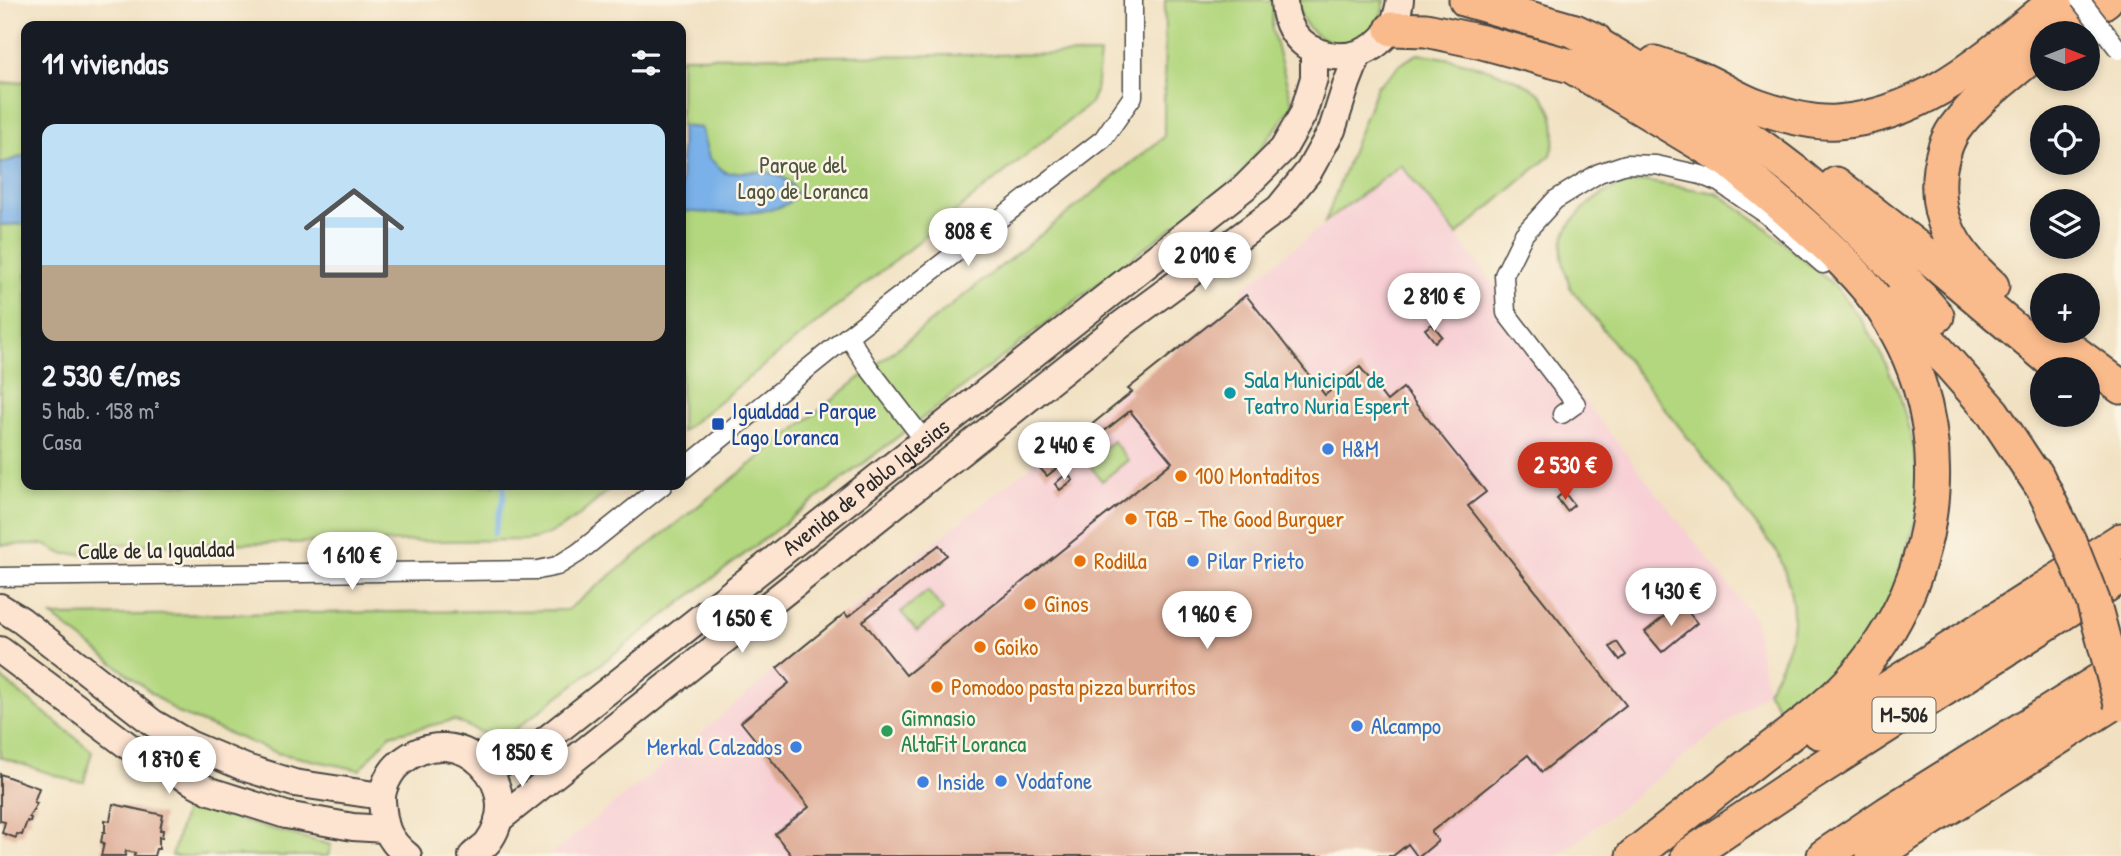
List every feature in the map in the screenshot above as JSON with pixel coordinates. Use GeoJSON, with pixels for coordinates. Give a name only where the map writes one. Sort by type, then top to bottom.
{"type":"FeatureCollection","features":[{"type":"Feature","properties":{"kind":"highway"},"geometry":{"type":"LineString","coordinates":[[1466,0],[1575,31],[1701,79],[1757,107],[1805,120],[1835,122],[1899,109],[1937,92],[2057,0]]}},
{"type":"Feature","properties":{"kind":"highway"},"geometry":{"type":"LineString","coordinates":[[2077,21],[2106,0]]}},
{"type":"Feature","properties":{"kind":"highway"},"geometry":{"type":"LineString","coordinates":[[1396,15],[1437,32],[1571,66],[1727,159],[1794,204],[1859,261],[1993,413],[2046,493]]}},
{"type":"Feature","properties":{"kind":"highway"},"geometry":{"type":"LineString","coordinates":[[1575,31],[1718,118],[1795,173],[1881,252],[1955,337],[2000,408],[2069,541],[2093,601],[2121,704]]}},
{"type":"Feature","properties":{"kind":"highway"},"geometry":{"type":"LineString","coordinates":[[1632,54],[1799,155],[1919,248],[2047,357]]}},
{"type":"Feature","properties":{"kind":"highway"},"geometry":{"type":"LineString","coordinates":[[2030,59],[1957,124],[1943,148],[1939,204],[1948,232],[1962,257],[2030,317]]}},
{"type":"Feature","properties":{"kind":"highway"},"geometry":{"type":"LineString","coordinates":[[1633,856],[1793,731],[1848,684],[1889,630],[1919,568],[1932,502],[1934,469],[1931,435],[1919,381],[1897,330],[1867,288],[1820,241],[1727,159]]}},
{"type":"Feature","properties":{"kind":"highway"},"geometry":{"type":"LineString","coordinates":[[2062,343],[2121,387]]}},
{"type":"Feature","properties":{"kind":"highway"},"geometry":{"type":"LineString","coordinates":[[2100,393],[2121,403]]}},
{"type":"Feature","properties":{"kind":"highway"},"geometry":{"type":"LineString","coordinates":[[1678,821],[2121,540]]}},
{"type":"Feature","properties":{"kind":"highway","name":"M-506"},"geometry":{"type":"LineString","coordinates":[[1688,856],[1797,783],[2121,576]]}},
{"type":"Feature","properties":{"kind":"highway"},"geometry":{"type":"LineString","coordinates":[[1824,856],[2121,667]]}},
{"type":"Feature","properties":{"kind":"highway"},"geometry":{"type":"LineString","coordinates":[[1876,854],[2121,698]]}},
{"type":"Feature","properties":{"kind":"main road"},"geometry":{"type":"LineString","coordinates":[[1284,0],[1284,9],[1291,28],[1301,41],[1327,55],[1359,55],[1374,48],[1396,15]]}},
{"type":"Feature","properties":{"kind":"main road","name":"Avenida de Pablo Iglesias"},"geometry":{"type":"LineString","coordinates":[[487,769],[533,750],[1245,187],[1283,149],[1303,114],[1314,78],[1314,50]]}},
{"type":"Feature","properties":{"kind":"main road","name":"Avenida de Pablo Iglesias"},"geometry":{"type":"LineString","coordinates":[[472,856],[488,841],[498,821],[1122,324],[1279,208],[1309,171],[1332,130],[1359,55]]}},
{"type":"Feature","properties":{"kind":"main road"},"geometry":{"type":"LineString","coordinates":[[0,607],[21,620],[153,723],[190,744],[246,768],[294,783],[382,796]]}},
{"type":"Feature","properties":{"kind":"main road"},"geometry":{"type":"LineString","coordinates":[[0,650],[135,751],[210,791],[286,815],[353,827],[385,829]]}},
{"type":"Feature","properties":{"kind":"main road"},"geometry":{"type":"LineString","coordinates":[[408,856],[397,847],[385,829],[382,796],[393,769],[414,752],[440,746],[466,752],[487,769],[499,793],[498,821]]}},
{"type":"Feature","properties":{"kind":"street"},"geometry":{"type":"LineString","coordinates":[[686,467],[848,336],[1103,139],[1133,96],[1133,0]]}},
{"type":"Feature","properties":{"kind":"street"},"geometry":{"type":"LineString","coordinates":[[2080,0],[2119,50]]}},
{"type":"Feature","properties":{"kind":"street"},"geometry":{"type":"LineString","coordinates":[[1562,414],[1576,404],[1506,313],[1504,275],[1524,234],[1555,200],[1599,173],[1626,164],[1657,165],[1720,183],[1766,214],[1843,282],[1867,312],[1890,349],[1909,392],[1923,443],[1932,502]]}},
{"type":"Feature","properties":{"kind":"street"},"geometry":{"type":"LineString","coordinates":[[848,336],[868,367],[924,440]]}},
{"type":"Feature","properties":{"kind":"street","name":"Calle de la Igualdad"},"geometry":{"type":"LineString","coordinates":[[0,577],[538,570],[557,566],[578,553],[657,490]]}},
{"type":"Feature","properties":{"kind":"shaded area"},"geometry":{"type":"Polygon","coordinates":[[[1401,165],[1754,618],[1767,691],[1559,856],[548,856],[695,739],[777,668],[1245,295],[1241,289],[1401,165]]]}},
{"type":"Feature","properties":{"kind":"green space"},"geometry":{"type":"Polygon","coordinates":[[[1165,0],[1273,0],[1272,30],[1293,106],[1239,176],[500,741],[454,720],[390,735],[360,770],[277,753],[178,713],[52,616],[567,610],[1164,137],[1165,0]]]}},
{"type":"Feature","properties":{"kind":"green space"},"geometry":{"type":"Polygon","coordinates":[[[1296,0],[1385,0],[1379,19],[1369,32],[1356,40],[1341,43],[1326,40],[1313,32],[1302,19],[1296,0]]]}},
{"type":"Feature","properties":{"kind":"green space","name":"Parque del Lago de Loranca"},"geometry":{"type":"Polygon","coordinates":[[[1100,54],[1096,91],[1091,103],[686,428],[686,57],[1100,54]]]}},
{"type":"Feature","properties":{"kind":"green space"},"geometry":{"type":"Polygon","coordinates":[[[1418,54],[1485,68],[1535,90],[1544,98],[1554,119],[1555,133],[1551,155],[1457,235],[1401,165],[1325,222],[1377,86],[1400,65],[1418,54]]]}},
{"type":"Feature","properties":{"kind":"green space"},"geometry":{"type":"Polygon","coordinates":[[[21,82],[21,490],[609,490],[564,526],[527,540],[96,545],[89,554],[63,554],[43,544],[0,545],[0,84],[21,82]]]}},
{"type":"Feature","properties":{"kind":"green space"},"geometry":{"type":"Polygon","coordinates":[[[1643,181],[1717,193],[1759,222],[1836,287],[1859,317],[1881,353],[1900,396],[1913,445],[1922,502],[1881,626],[1789,722],[1767,691],[1785,655],[1793,624],[1790,591],[1778,553],[1570,287],[1565,271],[1562,244],[1571,223],[1587,205],[1607,192],[1643,181]]]}},
{"type":"Feature","properties":{"kind":"green space"},"geometry":{"type":"Polygon","coordinates":[[[1113,441],[1128,460],[1102,481],[1087,462],[1113,441]]]}},
{"type":"Feature","properties":{"kind":"green space"},"geometry":{"type":"Polygon","coordinates":[[[928,591],[943,610],[917,631],[901,612],[928,591]]]}},
{"type":"Feature","properties":{"kind":"green space"},"geometry":{"type":"Polygon","coordinates":[[[0,677],[92,751],[84,782],[73,781],[0,757],[0,677]]]}},
{"type":"Feature","properties":{"kind":"green space"},"geometry":{"type":"Polygon","coordinates":[[[186,806],[331,845],[328,856],[172,856],[186,806]]]}},
{"type":"Feature","properties":{"kind":"water"},"geometry":{"type":"Polygon","coordinates":[[[686,126],[701,128],[709,158],[726,173],[775,174],[790,184],[796,193],[790,202],[778,207],[762,211],[686,211],[686,126]]]}},
{"type":"Feature","properties":{"kind":"water"},"geometry":{"type":"Polygon","coordinates":[[[21,157],[21,224],[0,225],[0,164],[21,157]]]}},
{"type":"Feature","properties":{"kind":"building"},"geometry":{"type":"Polygon","coordinates":[[[1246,295],[1325,395],[1360,367],[1387,401],[1403,388],[1486,492],[1468,506],[1626,705],[1542,772],[1528,755],[1431,832],[1438,841],[1420,856],[1417,856],[1408,844],[1393,856],[792,856],[775,834],[809,807],[741,722],[789,683],[777,668],[845,613],[848,617],[939,545],[947,555],[863,621],[906,675],[1172,462],[1130,411],[1047,476],[1039,467],[1132,392],[1128,389],[1246,295]]]}},
{"type":"Feature","properties":{"kind":"building"},"geometry":{"type":"Polygon","coordinates":[[[1432,324],[1442,336],[1435,342],[1425,329],[1432,324]]]}},
{"type":"Feature","properties":{"kind":"building"},"geometry":{"type":"Polygon","coordinates":[[[1067,473],[1073,480],[1060,490],[1055,484],[1067,473]]]}},
{"type":"Feature","properties":{"kind":"building"},"geometry":{"type":"Polygon","coordinates":[[[1564,492],[1574,505],[1567,511],[1557,498],[1564,492]]]}},
{"type":"Feature","properties":{"kind":"building"},"geometry":{"type":"Polygon","coordinates":[[[1681,603],[1697,623],[1662,652],[1645,632],[1681,603]]]}},
{"type":"Feature","properties":{"kind":"building"},"geometry":{"type":"Polygon","coordinates":[[[1617,642],[1626,655],[1620,660],[1610,647],[1617,642]]]}},
{"type":"Feature","properties":{"kind":"building"},"geometry":{"type":"Polygon","coordinates":[[[0,774],[39,788],[34,802],[37,803],[29,817],[30,822],[27,821],[22,835],[17,834],[16,838],[2,833],[5,822],[0,821],[0,774]]]}},
{"type":"Feature","properties":{"kind":"building"},"geometry":{"type":"Polygon","coordinates":[[[113,804],[163,815],[160,830],[163,830],[162,838],[159,837],[159,849],[156,849],[154,856],[134,856],[135,853],[126,851],[125,856],[101,856],[105,820],[110,821],[113,804]]]}},
{"type":"Feature","properties":{"kind":"waterway"},"geometry":{"type":"LineString","coordinates":[[494,534],[504,490]]}},
{"type":"Feature","properties":{"kind":"place","name":"Sala Municipal de Teatro Nuria Espert"},"geometry":{"type":"Point","coordinates":[1230,393]}},
{"type":"Feature","properties":{"kind":"place","name":"Igualdad - Parque Lago Loranca"},"geometry":{"type":"Point","coordinates":[718,424]}},
{"type":"Feature","properties":{"kind":"place","name":"H&M"},"geometry":{"type":"Point","coordinates":[1328,449]}},
{"type":"Feature","properties":{"kind":"place","name":"100 Montaditos"},"geometry":{"type":"Point","coordinates":[1181,476]}},
{"type":"Feature","properties":{"kind":"place","name":"TGB - The Good Burguer"},"geometry":{"type":"Point","coordinates":[1131,519]}},
{"type":"Feature","properties":{"kind":"place","name":"Rodilla"},"geometry":{"type":"Point","coordinates":[1080,561]}},
{"type":"Feature","properties":{"kind":"place","name":"Pilar Prieto"},"geometry":{"type":"Point","coordinates":[1193,561]}},
{"type":"Feature","properties":{"kind":"place","name":"Ginos"},"geometry":{"type":"Point","coordinates":[1030,604]}},
{"type":"Feature","properties":{"kind":"place","name":"Goiko"},"geometry":{"type":"Point","coordinates":[980,647]}},
{"type":"Feature","properties":{"kind":"place","name":"Pomodoo pasta pizza burritos"},"geometry":{"type":"Point","coordinates":[937,687]}},
{"type":"Feature","properties":{"kind":"place","name":"Alcampo"},"geometry":{"type":"Point","coordinates":[1357,726]}},
{"type":"Feature","properties":{"kind":"place","name":"Gimnasio AltaFit Loranca"},"geometry":{"type":"Point","coordinates":[887,731]}},
{"type":"Feature","properties":{"kind":"place","name":"Merkal Calzados"},"geometry":{"type":"Point","coordinates":[796,747]}},
{"type":"Feature","properties":{"kind":"place","name":"Vodafone"},"geometry":{"type":"Point","coordinates":[1001,781]}},
{"type":"Feature","properties":{"kind":"place","name":"Inside"},"geometry":{"type":"Point","coordinates":[923,782]}}]}
